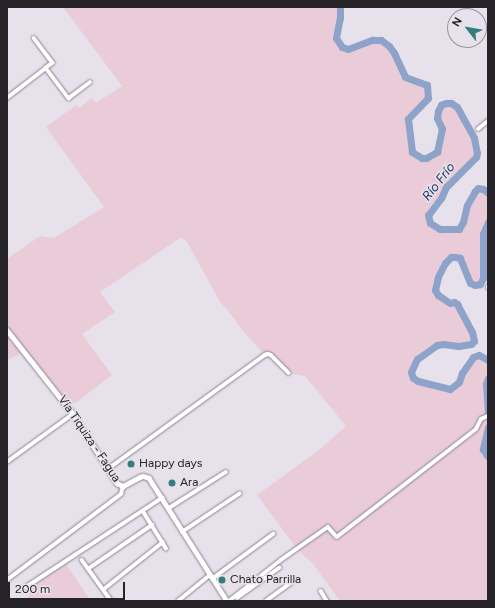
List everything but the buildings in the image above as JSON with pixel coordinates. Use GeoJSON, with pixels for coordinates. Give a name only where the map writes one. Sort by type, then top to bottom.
{"type":"FeatureCollection","features":[{"type":"Feature","properties":{"kind":"street"},"geometry":{"type":"LineString","coordinates":[[7,98],[53,63],[34,38]]}},
{"type":"Feature","properties":{"kind":"street"},"geometry":{"type":"LineString","coordinates":[[46,68],[69,98],[90,82]]}},
{"type":"Feature","properties":{"kind":"street"},"geometry":{"type":"LineString","coordinates":[[478,129],[488,121]]}},
{"type":"Feature","properties":{"kind":"street","name":"Vía Tiquiza - Fagua"},"geometry":{"type":"LineString","coordinates":[[7,330],[73,414],[117,483],[123,486],[140,477],[146,476],[169,508],[182,532],[228,601]]}},
{"type":"Feature","properties":{"kind":"street"},"geometry":{"type":"LineString","coordinates":[[108,469],[265,355],[271,355],[289,374]]}},
{"type":"Feature","properties":{"kind":"street"},"geometry":{"type":"LineString","coordinates":[[7,462],[73,414]]}},
{"type":"Feature","properties":{"kind":"street"},"geometry":{"type":"LineString","coordinates":[[228,601],[281,560],[328,528],[337,537],[476,429],[481,419],[487,416]]}},
{"type":"Feature","properties":{"kind":"street"},"geometry":{"type":"LineString","coordinates":[[169,508],[226,472]]}},
{"type":"Feature","properties":{"kind":"street"},"geometry":{"type":"LineString","coordinates":[[7,580],[121,494],[123,486]]}},
{"type":"Feature","properties":{"kind":"street"},"geometry":{"type":"LineString","coordinates":[[182,532],[239,494]]}},
{"type":"Feature","properties":{"kind":"street"},"geometry":{"type":"LineString","coordinates":[[26,587],[162,498]]}},
{"type":"Feature","properties":{"kind":"street"},"geometry":{"type":"LineString","coordinates":[[143,511],[166,548]]}},
{"type":"Feature","properties":{"kind":"street"},"geometry":{"type":"LineString","coordinates":[[88,569],[152,525]]}},
{"type":"Feature","properties":{"kind":"street"},"geometry":{"type":"LineString","coordinates":[[178,601],[273,534]]}},
{"type":"Feature","properties":{"kind":"street"},"geometry":{"type":"LineString","coordinates":[[104,589],[162,542]]}},
{"type":"Feature","properties":{"kind":"street"},"geometry":{"type":"LineString","coordinates":[[82,560],[110,599]]}},
{"type":"Feature","properties":{"kind":"street"},"geometry":{"type":"LineString","coordinates":[[232,601],[279,568]]}},
{"type":"Feature","properties":{"kind":"street"},"geometry":{"type":"LineString","coordinates":[[266,601],[291,583]]}},
{"type":"Feature","properties":{"kind":"street"},"geometry":{"type":"LineString","coordinates":[[320,591],[327,601]]}},
{"type":"Feature","properties":{"kind":"shaded area"},"geometry":{"type":"Polygon","coordinates":[[[63,7],[340,7],[340,17],[336,38],[342,47],[349,49],[372,40],[381,40],[389,46],[394,53],[405,77],[427,85],[428,98],[408,119],[412,152],[421,158],[426,158],[437,152],[442,129],[437,118],[438,111],[441,105],[446,103],[451,103],[457,107],[474,138],[477,153],[464,170],[446,187],[441,198],[428,215],[428,219],[432,226],[440,229],[459,229],[463,222],[467,205],[475,191],[478,188],[483,189],[488,193],[488,222],[483,234],[482,282],[475,285],[470,283],[460,258],[451,257],[440,271],[435,290],[438,295],[450,303],[454,302],[457,304],[472,332],[474,341],[471,344],[458,346],[443,344],[437,345],[417,359],[411,372],[413,378],[418,381],[450,389],[459,382],[462,373],[473,357],[479,355],[488,360],[488,378],[486,384],[488,427],[483,449],[488,457],[488,601],[340,601],[313,564],[297,549],[257,495],[319,450],[346,426],[305,376],[289,373],[271,355],[265,355],[242,330],[220,302],[186,240],[180,238],[100,292],[115,312],[82,334],[112,375],[69,408],[24,352],[7,360],[7,259],[40,236],[54,238],[104,207],[46,127],[76,105],[79,108],[92,98],[96,103],[122,86],[63,7]]]}},
{"type":"Feature","properties":{"kind":"shaded area"},"geometry":{"type":"Polygon","coordinates":[[[61,564],[66,564],[91,601],[23,601],[30,595],[26,587],[61,564]]]}},
{"type":"Feature","properties":{"kind":"waterway","name":"Río Frío"},"geometry":{"type":"LineString","coordinates":[[340,7],[340,17],[336,38],[342,47],[348,49],[372,40],[381,40],[389,46],[394,53],[405,77],[427,85],[428,98],[408,119],[412,152],[422,158],[426,158],[437,152],[442,129],[437,118],[438,111],[441,105],[446,103],[451,103],[457,107],[474,138],[477,153],[476,157],[446,187],[441,198],[428,215],[430,223],[440,229],[459,229],[463,222],[467,205],[475,191],[478,188],[483,189],[488,193]]}},
{"type":"Feature","properties":{"kind":"waterway","name":"Río Frío"},"geometry":{"type":"LineString","coordinates":[[488,222],[483,234],[483,278],[480,284],[475,285],[470,283],[460,258],[451,257],[445,263],[438,277],[435,290],[438,295],[450,303],[454,302],[457,304],[472,332],[474,341],[471,344],[458,346],[443,344],[437,345],[417,359],[411,372],[413,378],[418,381],[450,389],[459,382],[462,373],[473,357],[479,355],[488,360]]}},
{"type":"Feature","properties":{"kind":"waterway","name":"Río Frío"},"geometry":{"type":"LineString","coordinates":[[488,378],[486,384],[488,412]]}},
{"type":"Feature","properties":{"kind":"waterway","name":"Río Frío"},"geometry":{"type":"LineString","coordinates":[[488,427],[483,449],[488,457]]}},
{"type":"Feature","properties":{"kind":"place","name":"Happy days"},"geometry":{"type":"Point","coordinates":[131,464]}},
{"type":"Feature","properties":{"kind":"place","name":"Ara"},"geometry":{"type":"Point","coordinates":[172,483]}},
{"type":"Feature","properties":{"kind":"place","name":"Chato Parrilla"},"geometry":{"type":"Point","coordinates":[222,580]}}]}
